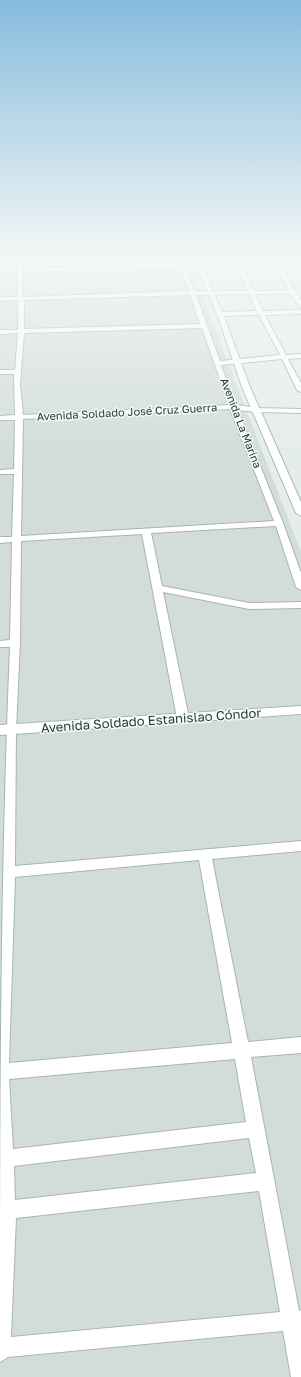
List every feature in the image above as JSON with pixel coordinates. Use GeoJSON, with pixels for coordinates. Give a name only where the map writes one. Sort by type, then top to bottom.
{"type":"FeatureCollection","features":[{"type":"Feature","properties":{"kind":"street"},"geometry":{"type":"LineString","coordinates":[[0,1352],[4,1159],[0,1072],[8,872],[5,730],[15,643],[19,417],[17,384],[21,323]]}},
{"type":"Feature","properties":{"kind":"street","name":"Avenida La Marina"},"geometry":{"type":"LineString","coordinates":[[223,323],[246,387],[298,498],[301,513]]}},
{"type":"Feature","properties":{"kind":"street"},"geometry":{"type":"LineString","coordinates":[[266,323],[301,390]]}},
{"type":"Feature","properties":{"kind":"street"},"geometry":{"type":"LineString","coordinates":[[0,332],[204,326]]}},
{"type":"Feature","properties":{"kind":"street","name":"Avenida La Marina"},"geometry":{"type":"LineString","coordinates":[[204,326],[233,407],[279,522],[301,587]]}},
{"type":"Feature","properties":{"kind":"street"},"geometry":{"type":"LineString","coordinates":[[218,362],[301,356]]}},
{"type":"Feature","properties":{"kind":"street"},"geometry":{"type":"LineString","coordinates":[[0,372],[18,372]]}},
{"type":"Feature","properties":{"kind":"street","name":"Avenida Soldado José Cruz Guerra"},"geometry":{"type":"LineString","coordinates":[[0,418],[233,407],[257,410],[301,411]]}},
{"type":"Feature","properties":{"kind":"street"},"geometry":{"type":"LineString","coordinates":[[0,472],[17,471]]}},
{"type":"Feature","properties":{"kind":"street"},"geometry":{"type":"LineString","coordinates":[[0,540],[146,532],[279,522]]}},
{"type":"Feature","properties":{"kind":"street"},"geometry":{"type":"LineString","coordinates":[[146,532],[183,718]]}},
{"type":"Feature","properties":{"kind":"street"},"geometry":{"type":"LineString","coordinates":[[157,588],[249,606],[301,605]]}},
{"type":"Feature","properties":{"kind":"street"},"geometry":{"type":"LineString","coordinates":[[0,644],[15,643]]}},
{"type":"Feature","properties":{"kind":"street","name":"Avenida Soldado Estanislao Cóndor"},"geometry":{"type":"LineString","coordinates":[[5,730],[301,710]]}},
{"type":"Feature","properties":{"kind":"street"},"geometry":{"type":"LineString","coordinates":[[8,872],[301,846]]}},
{"type":"Feature","properties":{"kind":"street"},"geometry":{"type":"LineString","coordinates":[[204,854],[243,1050],[255,1129],[296,1321],[300,1377]]}},
{"type":"Feature","properties":{"kind":"street"},"geometry":{"type":"LineString","coordinates":[[0,1072],[301,1045]]}},
{"type":"Feature","properties":{"kind":"street"},"geometry":{"type":"LineString","coordinates":[[4,1159],[255,1129]]}},
{"type":"Feature","properties":{"kind":"street"},"geometry":{"type":"LineString","coordinates":[[3,1211],[266,1181]]}},
{"type":"Feature","properties":{"kind":"street"},"geometry":{"type":"LineString","coordinates":[[0,1348],[296,1321]]}},
{"type":"Feature","properties":{"kind":"shaded area"},"geometry":{"type":"Polygon","coordinates":[[[0,323],[213,323],[301,552],[301,1377],[0,1377],[0,323]]]}}]}
